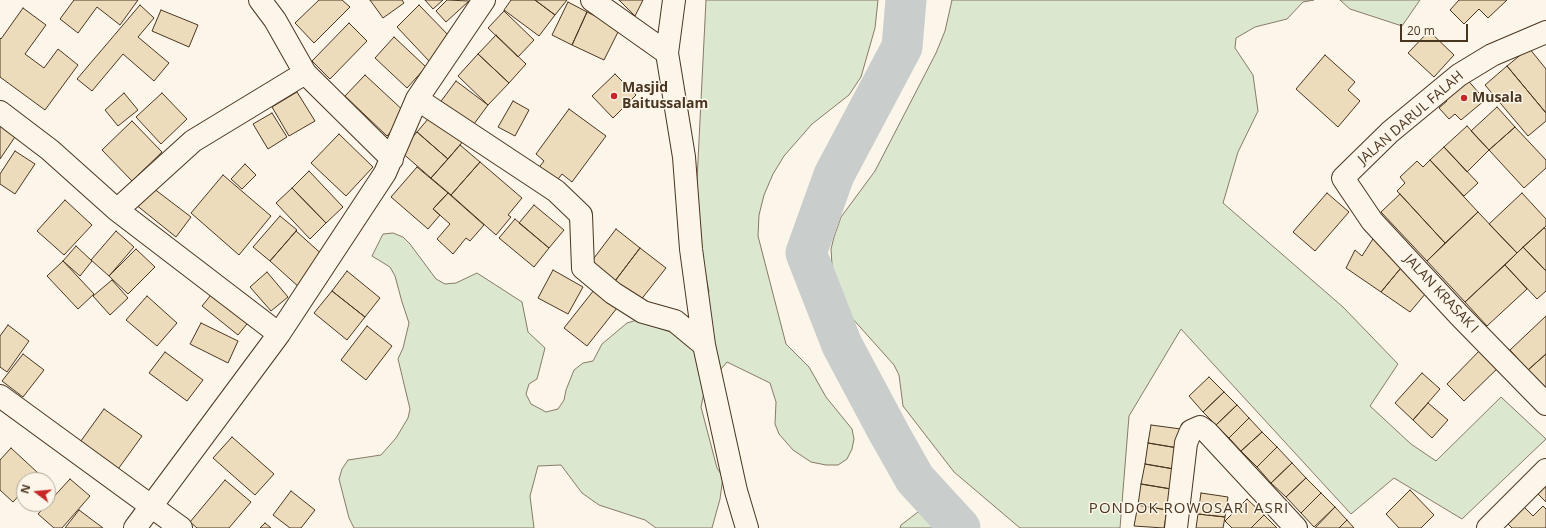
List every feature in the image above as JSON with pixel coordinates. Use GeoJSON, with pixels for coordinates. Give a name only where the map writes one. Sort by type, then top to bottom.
{"type":"FeatureCollection","features":[{"type":"Feature","properties":{"kind":"street"},"geometry":{"type":"LineString","coordinates":[[260,0],[275,20],[305,73],[392,159]]}},
{"type":"Feature","properties":{"kind":"street"},"geometry":{"type":"LineString","coordinates":[[134,528],[279,334],[372,195],[385,174],[417,99],[484,0]]}},
{"type":"Feature","properties":{"kind":"street"},"geometry":{"type":"LineString","coordinates":[[592,0],[667,53]]}},
{"type":"Feature","properties":{"kind":"street"},"geometry":{"type":"LineString","coordinates":[[674,0],[667,53],[684,157],[691,249],[704,345],[736,491],[747,528]]}},
{"type":"Feature","properties":{"kind":"street","name":"JALAN DARUL FALAH"},"geometry":{"type":"LineString","coordinates":[[1343,178],[1390,132],[1459,75],[1492,55],[1546,32]]}},
{"type":"Feature","properties":{"kind":"street"},"geometry":{"type":"LineString","coordinates":[[117,210],[193,141],[305,73]]}},
{"type":"Feature","properties":{"kind":"street"},"geometry":{"type":"LineString","coordinates":[[417,99],[556,191],[581,215],[583,268],[613,293],[643,312],[675,321],[704,345]]}},
{"type":"Feature","properties":{"kind":"street"},"geometry":{"type":"LineString","coordinates":[[0,112],[50,150],[117,210],[279,334]]}},
{"type":"Feature","properties":{"kind":"street","name":"JALAN KRASAK I"},"geometry":{"type":"LineString","coordinates":[[1343,178],[1372,221],[1459,315],[1546,404]]}},
{"type":"Feature","properties":{"kind":"street"},"geometry":{"type":"LineString","coordinates":[[0,396],[181,528]]}},
{"type":"Feature","properties":{"kind":"street"},"geometry":{"type":"LineString","coordinates":[[1176,528],[1186,442],[1191,431],[1200,427],[1207,432],[1296,528]]}},
{"type":"Feature","properties":{"kind":"street"},"geometry":{"type":"LineString","coordinates":[[1488,528],[1546,470]]}},
{"type":"Feature","properties":{"kind":"green space"},"geometry":{"type":"Polygon","coordinates":[[[706,0],[878,0],[875,28],[861,77],[849,95],[812,124],[784,156],[773,174],[764,195],[759,215],[758,236],[786,344],[809,367],[826,397],[852,429],[854,439],[852,449],[847,459],[838,465],[826,465],[811,462],[793,450],[779,434],[775,424],[776,402],[770,383],[727,362],[705,388],[701,407],[717,468],[723,477],[720,499],[712,528],[656,528],[645,520],[599,505],[582,493],[561,465],[538,466],[530,496],[534,528],[354,528],[349,518],[339,479],[342,469],[348,460],[381,455],[396,438],[408,418],[410,409],[398,359],[403,348],[409,323],[395,276],[390,267],[372,256],[383,234],[393,233],[403,237],[436,279],[445,284],[456,283],[477,273],[522,302],[528,332],[545,348],[537,379],[529,384],[526,394],[531,404],[546,412],[558,409],[564,400],[566,390],[574,370],[583,363],[593,361],[602,344],[627,323],[637,320],[673,333],[709,292],[695,221],[706,0]]]}},
{"type":"Feature","properties":{"kind":"green space"},"geometry":{"type":"Polygon","coordinates":[[[952,0],[1314,0],[1303,2],[1287,19],[1255,27],[1236,38],[1235,48],[1253,75],[1258,111],[1238,152],[1223,203],[1343,307],[1398,364],[1370,406],[1411,444],[1436,461],[1501,397],[1546,439],[1462,519],[1394,478],[1351,514],[1181,329],[1129,416],[1120,528],[1020,528],[954,472],[903,406],[899,375],[894,365],[852,318],[833,281],[831,249],[841,217],[875,171],[936,53],[945,31],[952,0]]]}},
{"type":"Feature","properties":{"kind":"green space"},"geometry":{"type":"Polygon","coordinates":[[[1340,0],[1420,0],[1402,26],[1350,9],[1340,0]]]}},
{"type":"Feature","properties":{"kind":"green space"},"geometry":{"type":"Polygon","coordinates":[[[922,509],[940,528],[900,528],[901,525],[922,509]]]}},
{"type":"Feature","properties":{"kind":"building"},"geometry":{"type":"Polygon","coordinates":[[[74,0],[138,0],[120,25],[97,7],[78,33],[60,19],[74,0]]]}},
{"type":"Feature","properties":{"kind":"building"},"geometry":{"type":"Polygon","coordinates":[[[319,0],[342,0],[350,7],[314,43],[295,23],[319,0]]]}},
{"type":"Feature","properties":{"kind":"building"},"geometry":{"type":"Polygon","coordinates":[[[370,0],[402,0],[404,3],[383,18],[370,0]]]}},
{"type":"Feature","properties":{"kind":"building"},"geometry":{"type":"Polygon","coordinates":[[[425,0],[443,0],[433,9],[425,0]]]}},
{"type":"Feature","properties":{"kind":"building"},"geometry":{"type":"Polygon","coordinates":[[[447,0],[469,1],[446,22],[436,11],[447,0]]]}},
{"type":"Feature","properties":{"kind":"building"},"geometry":{"type":"Polygon","coordinates":[[[511,0],[535,0],[555,15],[539,36],[504,10],[511,0]]]}},
{"type":"Feature","properties":{"kind":"building"},"geometry":{"type":"Polygon","coordinates":[[[535,0],[567,0],[555,15],[535,0]]]}},
{"type":"Feature","properties":{"kind":"building"},"geometry":{"type":"Polygon","coordinates":[[[619,0],[643,0],[635,16],[619,0]]]}},
{"type":"Feature","properties":{"kind":"building"},"geometry":{"type":"Polygon","coordinates":[[[1459,0],[1507,0],[1488,18],[1479,9],[1464,24],[1450,10],[1459,0]]]}},
{"type":"Feature","properties":{"kind":"building"},"geometry":{"type":"Polygon","coordinates":[[[568,2],[587,12],[572,45],[552,35],[568,2]]]}},
{"type":"Feature","properties":{"kind":"building"},"geometry":{"type":"Polygon","coordinates":[[[140,5],[154,18],[138,37],[169,63],[154,81],[123,54],[92,91],[77,79],[140,5]]]}},
{"type":"Feature","properties":{"kind":"building"},"geometry":{"type":"Polygon","coordinates":[[[419,5],[452,39],[429,61],[397,27],[419,5]]]}},
{"type":"Feature","properties":{"kind":"building"},"geometry":{"type":"Polygon","coordinates":[[[23,8],[46,25],[25,54],[44,68],[58,49],[78,65],[45,110],[0,77],[0,38],[1,39],[23,8]]]}},
{"type":"Feature","properties":{"kind":"building"},"geometry":{"type":"Polygon","coordinates":[[[161,10],[198,25],[189,47],[152,31],[161,10]]]}},
{"type":"Feature","properties":{"kind":"building"},"geometry":{"type":"Polygon","coordinates":[[[504,11],[534,40],[518,57],[488,28],[504,11]]]}},
{"type":"Feature","properties":{"kind":"building"},"geometry":{"type":"Polygon","coordinates":[[[587,12],[620,28],[604,60],[572,45],[587,12]]]}},
{"type":"Feature","properties":{"kind":"building"},"geometry":{"type":"Polygon","coordinates":[[[349,23],[367,41],[330,79],[312,61],[349,23]]]}},
{"type":"Feature","properties":{"kind":"building"},"geometry":{"type":"Polygon","coordinates":[[[1429,31],[1454,55],[1434,77],[1408,53],[1429,31]]]}},
{"type":"Feature","properties":{"kind":"building"},"geometry":{"type":"Polygon","coordinates":[[[496,35],[526,64],[509,83],[478,54],[496,35]]]}},
{"type":"Feature","properties":{"kind":"building"},"geometry":{"type":"Polygon","coordinates":[[[394,37],[426,67],[407,88],[375,58],[394,37]]]}},
{"type":"Feature","properties":{"kind":"building"},"geometry":{"type":"Polygon","coordinates":[[[1529,48],[1546,69],[1546,113],[1507,66],[1529,48]]]}},
{"type":"Feature","properties":{"kind":"building"},"geometry":{"type":"Polygon","coordinates":[[[478,54],[509,83],[488,105],[458,76],[478,54]]]}},
{"type":"Feature","properties":{"kind":"building"},"geometry":{"type":"Polygon","coordinates":[[[1325,55],[1355,82],[1348,90],[1360,101],[1338,127],[1296,89],[1325,55]]]}},
{"type":"Feature","properties":{"kind":"building"},"geometry":{"type":"Polygon","coordinates":[[[1507,66],[1546,113],[1546,121],[1528,136],[1485,85],[1507,66]]]}},
{"type":"Feature","properties":{"kind":"building","name":"Masjid Baitussalam"},"geometry":{"type":"Polygon","coordinates":[[[615,74],[636,95],[613,118],[592,96],[615,74]]]}},
{"type":"Feature","properties":{"kind":"building"},"geometry":{"type":"Polygon","coordinates":[[[365,75],[407,114],[387,136],[345,96],[365,75]]]}},
{"type":"Feature","properties":{"kind":"building","name":"Musala"},"geometry":{"type":"Polygon","coordinates":[[[1465,77],[1485,100],[1461,120],[1455,114],[1449,119],[1439,108],[1447,101],[1443,96],[1465,77]]]}},
{"type":"Feature","properties":{"kind":"building"},"geometry":{"type":"Polygon","coordinates":[[[456,81],[488,105],[471,128],[439,104],[456,81]]]}},
{"type":"Feature","properties":{"kind":"building"},"geometry":{"type":"Polygon","coordinates":[[[297,92],[315,121],[289,136],[272,107],[297,92]]]}},
{"type":"Feature","properties":{"kind":"building"},"geometry":{"type":"Polygon","coordinates":[[[124,93],[138,110],[118,126],[105,110],[124,93]]]}},
{"type":"Feature","properties":{"kind":"building"},"geometry":{"type":"Polygon","coordinates":[[[162,93],[187,119],[161,144],[136,117],[162,93]]]}},
{"type":"Feature","properties":{"kind":"building"},"geometry":{"type":"Polygon","coordinates":[[[513,101],[529,110],[515,136],[498,127],[513,101]]]}},
{"type":"Feature","properties":{"kind":"building"},"geometry":{"type":"Polygon","coordinates":[[[1497,107],[1515,127],[1489,150],[1471,131],[1497,107]]]}},
{"type":"Feature","properties":{"kind":"building"},"geometry":{"type":"Polygon","coordinates":[[[569,109],[606,136],[572,182],[562,174],[555,183],[537,170],[544,161],[536,154],[569,109]]]}},
{"type":"Feature","properties":{"kind":"building"},"geometry":{"type":"Polygon","coordinates":[[[434,112],[465,139],[448,159],[417,132],[434,112]]]}},
{"type":"Feature","properties":{"kind":"building"},"geometry":{"type":"Polygon","coordinates":[[[272,113],[287,137],[268,149],[253,124],[272,113]]]}},
{"type":"Feature","properties":{"kind":"building"},"geometry":{"type":"Polygon","coordinates":[[[132,121],[162,152],[132,181],[102,150],[132,121]]]}},
{"type":"Feature","properties":{"kind":"building"},"geometry":{"type":"Polygon","coordinates":[[[0,122],[17,134],[0,159],[0,122]]]}},
{"type":"Feature","properties":{"kind":"building"},"geometry":{"type":"Polygon","coordinates":[[[1467,126],[1489,150],[1467,172],[1444,147],[1467,126]]]}},
{"type":"Feature","properties":{"kind":"building"},"geometry":{"type":"Polygon","coordinates":[[[1515,127],[1546,160],[1546,168],[1524,188],[1489,150],[1515,127]]]}},
{"type":"Feature","properties":{"kind":"building"},"geometry":{"type":"Polygon","coordinates":[[[417,132],[448,159],[431,178],[400,151],[417,132]]]}},
{"type":"Feature","properties":{"kind":"building"},"geometry":{"type":"Polygon","coordinates":[[[339,134],[373,167],[346,196],[311,163],[339,134]]]}},
{"type":"Feature","properties":{"kind":"building"},"geometry":{"type":"Polygon","coordinates":[[[460,145],[480,162],[451,195],[431,178],[460,145]]]}},
{"type":"Feature","properties":{"kind":"building"},"geometry":{"type":"Polygon","coordinates":[[[1444,147],[1478,183],[1464,196],[1430,160],[1444,147]]]}},
{"type":"Feature","properties":{"kind":"building"},"geometry":{"type":"Polygon","coordinates":[[[15,151],[35,164],[15,194],[0,184],[0,174],[15,151]]]}},
{"type":"Feature","properties":{"kind":"building"},"geometry":{"type":"Polygon","coordinates":[[[1430,160],[1478,212],[1445,243],[1397,191],[1405,183],[1400,177],[1417,161],[1423,167],[1430,160]]]}},
{"type":"Feature","properties":{"kind":"building"},"geometry":{"type":"Polygon","coordinates":[[[480,162],[522,198],[508,215],[511,217],[496,235],[451,195],[480,162]]]}},
{"type":"Feature","properties":{"kind":"building"},"geometry":{"type":"Polygon","coordinates":[[[245,164],[256,175],[242,189],[231,179],[245,164]]]}},
{"type":"Feature","properties":{"kind":"building"},"geometry":{"type":"Polygon","coordinates":[[[417,167],[448,193],[433,209],[440,215],[428,229],[391,197],[417,167]]]}},
{"type":"Feature","properties":{"kind":"building"},"geometry":{"type":"Polygon","coordinates":[[[309,171],[343,207],[326,223],[292,188],[309,171]]]}},
{"type":"Feature","properties":{"kind":"building"},"geometry":{"type":"Polygon","coordinates":[[[223,175],[271,216],[239,255],[191,213],[223,175]]]}},
{"type":"Feature","properties":{"kind":"building"},"geometry":{"type":"Polygon","coordinates":[[[149,185],[191,217],[176,237],[135,204],[149,185]]]}},
{"type":"Feature","properties":{"kind":"building"},"geometry":{"type":"Polygon","coordinates":[[[292,188],[326,223],[310,239],[276,203],[292,188]]]}},
{"type":"Feature","properties":{"kind":"building"},"geometry":{"type":"Polygon","coordinates":[[[448,193],[484,225],[470,241],[466,238],[453,254],[437,239],[450,224],[433,209],[448,193]]]}},
{"type":"Feature","properties":{"kind":"building"},"geometry":{"type":"Polygon","coordinates":[[[1327,193],[1349,212],[1315,251],[1293,232],[1327,193]]]}},
{"type":"Feature","properties":{"kind":"building"},"geometry":{"type":"Polygon","coordinates":[[[1522,193],[1546,219],[1546,226],[1517,253],[1489,224],[1522,193]]]}},
{"type":"Feature","properties":{"kind":"building"},"geometry":{"type":"Polygon","coordinates":[[[1400,194],[1445,243],[1427,261],[1381,212],[1400,194]]]}},
{"type":"Feature","properties":{"kind":"building"},"geometry":{"type":"Polygon","coordinates":[[[65,200],[92,225],[64,255],[37,231],[65,200]]]}},
{"type":"Feature","properties":{"kind":"building"},"geometry":{"type":"Polygon","coordinates":[[[534,205],[564,230],[549,248],[519,223],[534,205]]]}},
{"type":"Feature","properties":{"kind":"building"},"geometry":{"type":"Polygon","coordinates":[[[1478,212],[1517,253],[1465,302],[1427,261],[1478,212]]]}},
{"type":"Feature","properties":{"kind":"building"},"geometry":{"type":"Polygon","coordinates":[[[280,216],[297,230],[270,261],[253,247],[280,216]]]}},
{"type":"Feature","properties":{"kind":"building"},"geometry":{"type":"Polygon","coordinates":[[[515,219],[549,248],[534,267],[499,238],[515,219]]]}},
{"type":"Feature","properties":{"kind":"building"},"geometry":{"type":"Polygon","coordinates":[[[1544,228],[1546,229],[1546,271],[1523,247],[1544,228]]]}},
{"type":"Feature","properties":{"kind":"building"},"geometry":{"type":"Polygon","coordinates":[[[616,229],[640,248],[615,281],[591,262],[616,229]]]}},
{"type":"Feature","properties":{"kind":"building"},"geometry":{"type":"Polygon","coordinates":[[[116,231],[134,247],[109,276],[91,260],[116,231]]]}},
{"type":"Feature","properties":{"kind":"building"},"geometry":{"type":"Polygon","coordinates":[[[296,231],[326,258],[300,288],[270,261],[296,231]]]}},
{"type":"Feature","properties":{"kind":"building"},"geometry":{"type":"Polygon","coordinates":[[[1378,231],[1405,263],[1381,292],[1346,268],[1355,250],[1362,256],[1378,231]]]}},
{"type":"Feature","properties":{"kind":"building"},"geometry":{"type":"Polygon","coordinates":[[[76,246],[92,261],[80,276],[63,261],[76,246]]]}},
{"type":"Feature","properties":{"kind":"building"},"geometry":{"type":"Polygon","coordinates":[[[1523,247],[1546,271],[1546,291],[1537,299],[1505,265],[1523,247]]]}},
{"type":"Feature","properties":{"kind":"building"},"geometry":{"type":"Polygon","coordinates":[[[640,248],[666,268],[640,301],[615,281],[640,248]]]}},
{"type":"Feature","properties":{"kind":"building"},"geometry":{"type":"Polygon","coordinates":[[[136,249],[155,267],[128,294],[109,276],[136,249]]]}},
{"type":"Feature","properties":{"kind":"building"},"geometry":{"type":"Polygon","coordinates":[[[63,261],[94,294],[78,309],[47,276],[63,261]]]}},
{"type":"Feature","properties":{"kind":"building"},"geometry":{"type":"Polygon","coordinates":[[[1405,263],[1426,293],[1410,312],[1381,292],[1405,263]]]}},
{"type":"Feature","properties":{"kind":"building"},"geometry":{"type":"Polygon","coordinates":[[[1505,265],[1527,289],[1487,326],[1465,302],[1505,265]]]}},
{"type":"Feature","properties":{"kind":"building"},"geometry":{"type":"Polygon","coordinates":[[[553,270],[583,287],[568,314],[538,298],[553,270]]]}},
{"type":"Feature","properties":{"kind":"building"},"geometry":{"type":"Polygon","coordinates":[[[347,271],[380,298],[365,317],[332,291],[347,271]]]}},
{"type":"Feature","properties":{"kind":"building"},"geometry":{"type":"Polygon","coordinates":[[[267,272],[288,297],[271,311],[250,287],[267,272]]]}},
{"type":"Feature","properties":{"kind":"building"},"geometry":{"type":"Polygon","coordinates":[[[112,280],[128,298],[110,315],[93,296],[112,280]]]}},
{"type":"Feature","properties":{"kind":"building"},"geometry":{"type":"Polygon","coordinates":[[[215,290],[251,319],[238,335],[202,306],[215,290]]]}},
{"type":"Feature","properties":{"kind":"building"},"geometry":{"type":"Polygon","coordinates":[[[594,290],[617,308],[587,346],[564,328],[594,290]]]}},
{"type":"Feature","properties":{"kind":"building"},"geometry":{"type":"Polygon","coordinates":[[[332,291],[365,317],[347,340],[314,313],[332,291]]]}},
{"type":"Feature","properties":{"kind":"building"},"geometry":{"type":"Polygon","coordinates":[[[147,296],[177,323],[157,346],[126,320],[147,296]]]}},
{"type":"Feature","properties":{"kind":"building"},"geometry":{"type":"Polygon","coordinates":[[[1546,316],[1546,354],[1528,370],[1510,350],[1546,316]]]}},
{"type":"Feature","properties":{"kind":"building"},"geometry":{"type":"Polygon","coordinates":[[[201,323],[238,341],[228,363],[190,344],[201,323]]]}},
{"type":"Feature","properties":{"kind":"building"},"geometry":{"type":"Polygon","coordinates":[[[8,325],[29,341],[7,372],[0,367],[0,336],[8,325]]]}},
{"type":"Feature","properties":{"kind":"building"},"geometry":{"type":"Polygon","coordinates":[[[367,326],[392,346],[366,380],[341,360],[367,326]]]}},
{"type":"Feature","properties":{"kind":"building"},"geometry":{"type":"Polygon","coordinates":[[[1483,347],[1501,365],[1464,401],[1447,384],[1483,347]]]}},
{"type":"Feature","properties":{"kind":"building"},"geometry":{"type":"Polygon","coordinates":[[[165,352],[203,380],[187,401],[149,373],[165,352]]]}},
{"type":"Feature","properties":{"kind":"building"},"geometry":{"type":"Polygon","coordinates":[[[23,354],[44,370],[23,397],[2,381],[23,354]]]}},
{"type":"Feature","properties":{"kind":"building"},"geometry":{"type":"Polygon","coordinates":[[[1546,354],[1546,389],[1528,370],[1546,354]]]}},
{"type":"Feature","properties":{"kind":"building"},"geometry":{"type":"Polygon","coordinates":[[[1422,373],[1440,389],[1413,420],[1395,403],[1422,373]]]}},
{"type":"Feature","properties":{"kind":"building"},"geometry":{"type":"Polygon","coordinates":[[[1209,377],[1224,392],[1203,412],[1189,396],[1209,377]]]}},
{"type":"Feature","properties":{"kind":"building"},"geometry":{"type":"Polygon","coordinates":[[[1224,392],[1237,405],[1216,425],[1203,412],[1224,392]]]}},
{"type":"Feature","properties":{"kind":"building"},"geometry":{"type":"Polygon","coordinates":[[[1428,403],[1448,420],[1432,438],[1413,420],[1428,403]]]}},
{"type":"Feature","properties":{"kind":"building"},"geometry":{"type":"Polygon","coordinates":[[[1237,405],[1249,418],[1229,438],[1216,425],[1237,405]]]}},
{"type":"Feature","properties":{"kind":"building"},"geometry":{"type":"Polygon","coordinates":[[[104,409],[142,436],[116,472],[78,445],[104,409]]]}},
{"type":"Feature","properties":{"kind":"building"},"geometry":{"type":"Polygon","coordinates":[[[1249,418],[1262,432],[1241,451],[1229,438],[1249,418]]]}},
{"type":"Feature","properties":{"kind":"building"},"geometry":{"type":"Polygon","coordinates":[[[1151,425],[1181,429],[1178,448],[1148,443],[1151,425]]]}},
{"type":"Feature","properties":{"kind":"building"},"geometry":{"type":"Polygon","coordinates":[[[1262,432],[1277,447],[1257,467],[1241,451],[1262,432]]]}},
{"type":"Feature","properties":{"kind":"building"},"geometry":{"type":"Polygon","coordinates":[[[232,437],[274,474],[255,495],[213,458],[232,437]]]}},
{"type":"Feature","properties":{"kind":"building"},"geometry":{"type":"Polygon","coordinates":[[[1148,443],[1178,448],[1174,469],[1145,464],[1148,443]]]}},
{"type":"Feature","properties":{"kind":"building"},"geometry":{"type":"Polygon","coordinates":[[[1277,447],[1292,463],[1271,483],[1257,467],[1277,447]]]}},
{"type":"Feature","properties":{"kind":"building"},"geometry":{"type":"Polygon","coordinates":[[[11,448],[37,472],[16,472],[16,499],[13,502],[0,490],[0,460],[11,448]]]}},
{"type":"Feature","properties":{"kind":"building"},"geometry":{"type":"Polygon","coordinates":[[[1292,463],[1306,478],[1286,497],[1271,483],[1292,463]]]}},
{"type":"Feature","properties":{"kind":"building"},"geometry":{"type":"Polygon","coordinates":[[[1145,464],[1174,469],[1171,489],[1141,484],[1145,464]]]}},
{"type":"Feature","properties":{"kind":"building"},"geometry":{"type":"Polygon","coordinates":[[[1306,478],[1321,493],[1301,513],[1286,497],[1306,478]]]}},
{"type":"Feature","properties":{"kind":"building"},"geometry":{"type":"Polygon","coordinates":[[[70,479],[90,496],[62,528],[54,528],[38,514],[40,512],[56,512],[56,494],[70,479]]]}},
{"type":"Feature","properties":{"kind":"building"},"geometry":{"type":"Polygon","coordinates":[[[1546,479],[1546,502],[1534,490],[1546,479]]]}},
{"type":"Feature","properties":{"kind":"building"},"geometry":{"type":"Polygon","coordinates":[[[225,480],[251,502],[229,528],[197,528],[190,522],[225,480]]]}},
{"type":"Feature","properties":{"kind":"building"},"geometry":{"type":"Polygon","coordinates":[[[1141,484],[1171,489],[1167,510],[1138,505],[1141,484]]]}},
{"type":"Feature","properties":{"kind":"building"},"geometry":{"type":"Polygon","coordinates":[[[1410,490],[1434,515],[1421,528],[1399,528],[1386,514],[1410,490]]]}},
{"type":"Feature","properties":{"kind":"building"},"geometry":{"type":"Polygon","coordinates":[[[291,491],[315,510],[301,528],[290,528],[273,515],[291,491]]]}},
{"type":"Feature","properties":{"kind":"building"},"geometry":{"type":"Polygon","coordinates":[[[1201,493],[1228,497],[1225,517],[1198,514],[1201,493]]]}},
{"type":"Feature","properties":{"kind":"building"},"geometry":{"type":"Polygon","coordinates":[[[1321,493],[1335,507],[1314,527],[1301,513],[1321,493]]]}},
{"type":"Feature","properties":{"kind":"building"},"geometry":{"type":"Polygon","coordinates":[[[1247,499],[1264,515],[1251,528],[1232,528],[1225,521],[1247,499]]]}},
{"type":"Feature","properties":{"kind":"building"},"geometry":{"type":"Polygon","coordinates":[[[1521,504],[1533,516],[1543,506],[1546,509],[1546,528],[1512,528],[1504,520],[1521,504]]]}},
{"type":"Feature","properties":{"kind":"building"},"geometry":{"type":"Polygon","coordinates":[[[1138,505],[1167,510],[1164,528],[1134,526],[1138,505]]]}},
{"type":"Feature","properties":{"kind":"building"},"geometry":{"type":"Polygon","coordinates":[[[1335,507],[1347,520],[1339,528],[1315,528],[1335,507]]]}},
{"type":"Feature","properties":{"kind":"building"},"geometry":{"type":"Polygon","coordinates":[[[79,510],[103,528],[65,528],[79,510]]]}},
{"type":"Feature","properties":{"kind":"building"},"geometry":{"type":"Polygon","coordinates":[[[1198,514],[1225,517],[1223,528],[1196,528],[1198,514]]]}},
{"type":"Feature","properties":{"kind":"building"},"geometry":{"type":"Polygon","coordinates":[[[1264,515],[1277,528],[1251,528],[1264,515]]]}},
{"type":"Feature","properties":{"kind":"building"},"geometry":{"type":"Polygon","coordinates":[[[1347,520],[1354,528],[1339,528],[1347,520]]]}},
{"type":"Feature","properties":{"kind":"building"},"geometry":{"type":"Polygon","coordinates":[[[265,523],[271,528],[260,528],[265,523]]]}},
{"type":"Feature","properties":{"kind":"waterway"},"geometry":{"type":"LineString","coordinates":[[906,0],[902,47],[834,175],[806,253],[842,345],[889,433],[915,479],[960,528]]}},
{"type":"Feature","properties":{"kind":"place","name":"Masjid Baitussalam"},"geometry":{"type":"Point","coordinates":[614,96]}},
{"type":"Feature","properties":{"kind":"place","name":"Musala"},"geometry":{"type":"Point","coordinates":[1464,98]}},
{"type":"Feature","properties":{"kind":"district","name":"PONDOK ROWOSARI ASRI"},"geometry":{"type":"Point","coordinates":[1189,509]}}]}
